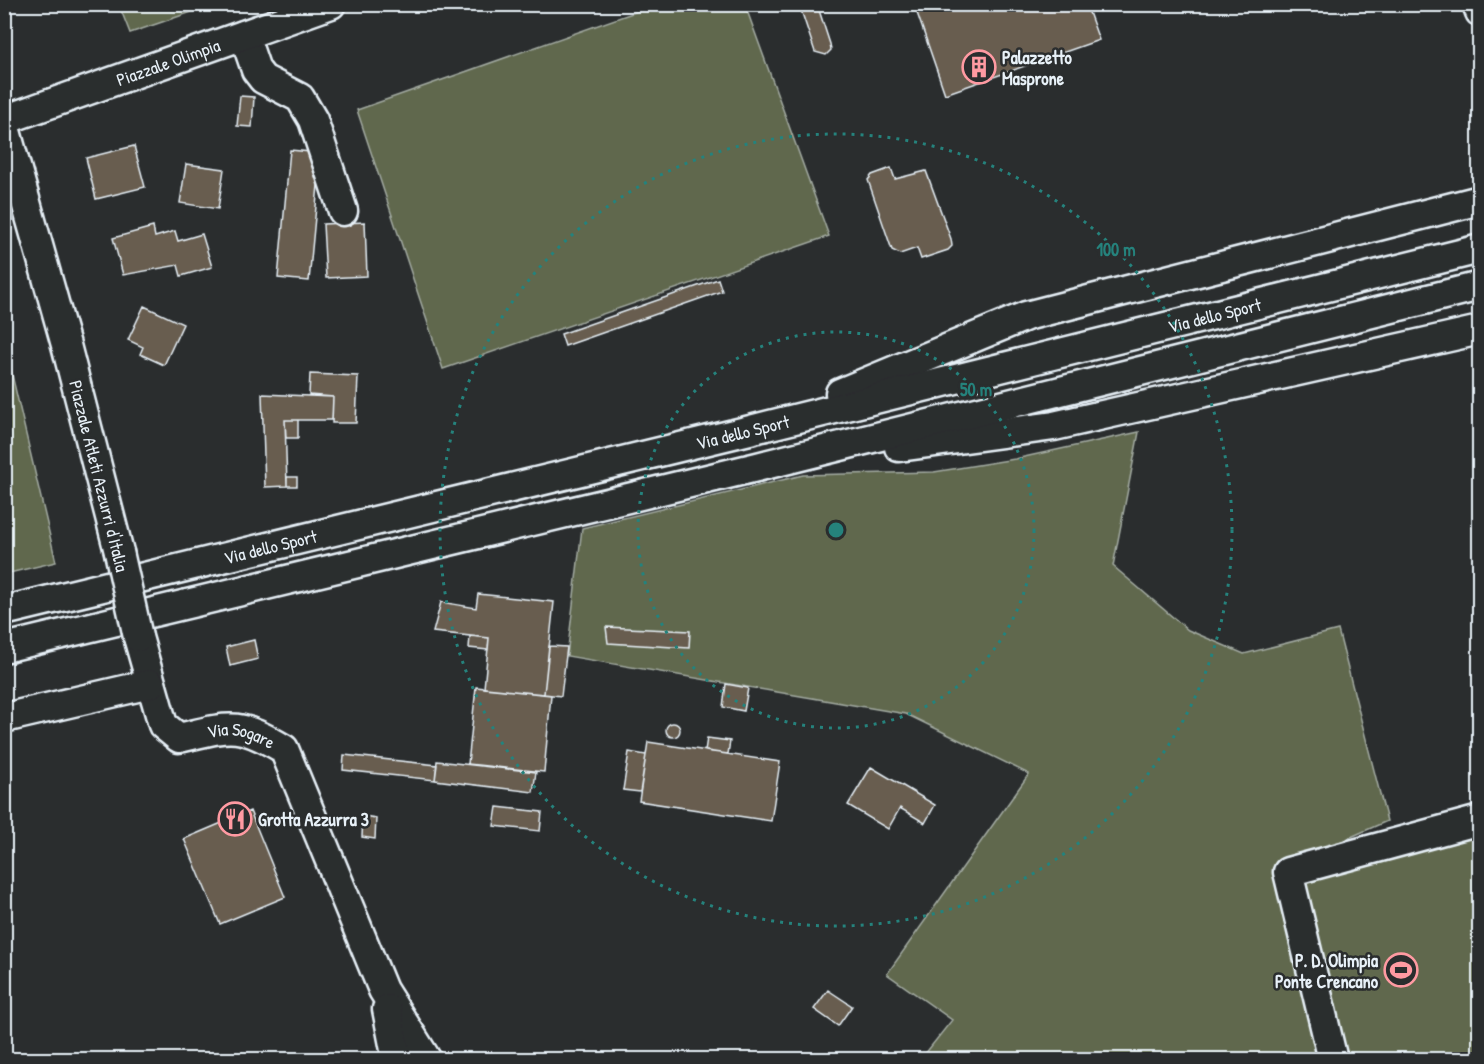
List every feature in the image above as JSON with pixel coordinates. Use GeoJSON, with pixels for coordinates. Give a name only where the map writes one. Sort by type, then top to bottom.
{"type":"FeatureCollection","features":[{"type":"Feature","properties":{"kind":"street","name":"Piazzale Olimpia"},"geometry":{"type":"LineString","coordinates":[[4,122],[332,4]]}},
{"type":"Feature","properties":{"kind":"street"},"geometry":{"type":"LineString","coordinates":[[1477,4],[1479,12]]}},
{"type":"Feature","properties":{"kind":"street"},"geometry":{"type":"LineString","coordinates":[[244,35],[256,70],[263,79],[300,99],[313,120],[343,212]]}},
{"type":"Feature","properties":{"kind":"street","name":"Piazzale Atleti Azzurri d'Italia"},"geometry":{"type":"LineString","coordinates":[[4,122],[9,161],[66,345],[150,684]]}},
{"type":"Feature","properties":{"kind":"street"},"geometry":{"type":"LineString","coordinates":[[750,430],[1026,316],[1479,200]]}},
{"type":"Feature","properties":{"kind":"street","name":"Via dello Sport"},"geometry":{"type":"LineString","coordinates":[[4,611],[750,430],[1479,249]]}},
{"type":"Feature","properties":{"kind":"street","name":"Via dello Sport"},"geometry":{"type":"LineString","coordinates":[[4,648],[757,467],[1479,286]]}},
{"type":"Feature","properties":{"kind":"street"},"geometry":{"type":"LineString","coordinates":[[757,467],[1054,426],[1479,330]]}},
{"type":"Feature","properties":{"kind":"street"},"geometry":{"type":"LineString","coordinates":[[4,718],[150,684]]}},
{"type":"Feature","properties":{"kind":"street","name":"Via Sogare"},"geometry":{"type":"LineString","coordinates":[[150,684],[163,725],[179,738],[228,726],[258,734],[284,749],[383,990],[427,1059]]}},
{"type":"Feature","properties":{"kind":"street"},"geometry":{"type":"LineString","coordinates":[[1333,1059],[1288,872],[1479,820]]}},
{"type":"Feature","properties":{"kind":"street","name":"Via Sogare"},"geometry":{"type":"LineString","coordinates":[[383,990],[397,1059]]}},
{"type":"Feature","properties":{"kind":"green space"},"geometry":{"type":"Polygon","coordinates":[[[119,5],[212,5],[130,33],[119,5]]]}},
{"type":"Feature","properties":{"kind":"green space"},"geometry":{"type":"Polygon","coordinates":[[[655,5],[745,5],[829,236],[443,369],[357,110],[655,5]]]}},
{"type":"Feature","properties":{"kind":"green space"},"geometry":{"type":"Polygon","coordinates":[[[5,345],[56,562],[4,574],[5,345]]]}},
{"type":"Feature","properties":{"kind":"green space"},"geometry":{"type":"Polygon","coordinates":[[[1139,432],[1113,566],[1188,630],[1244,654],[1338,630],[1387,821],[1283,867],[1324,1059],[921,1059],[952,1020],[887,974],[1029,774],[906,714],[567,656],[582,528],[803,475],[934,472],[1015,459],[1139,432]]]}},
{"type":"Feature","properties":{"kind":"green space","name":"P. D. Olimpia Ponte Crencano"},"geometry":{"type":"Polygon","coordinates":[[[1479,833],[1479,1059],[1345,1059],[1301,880],[1479,833]]]}},
{"type":"Feature","properties":{"kind":"building"},"geometry":{"type":"Polygon","coordinates":[[[799,4],[817,4],[830,44],[831,50],[826,55],[815,52],[799,4]]]}},
{"type":"Feature","properties":{"kind":"building","name":"Palazzetto Masprone"},"geometry":{"type":"Polygon","coordinates":[[[914,4],[1086,4],[1099,40],[945,94],[914,4]]]}},
{"type":"Feature","properties":{"kind":"building"},"geometry":{"type":"Polygon","coordinates":[[[240,96],[254,97],[252,127],[237,126],[240,96]]]}},
{"type":"Feature","properties":{"kind":"building"},"geometry":{"type":"Polygon","coordinates":[[[134,146],[145,187],[96,199],[86,158],[134,146]]]}},
{"type":"Feature","properties":{"kind":"building"},"geometry":{"type":"Polygon","coordinates":[[[290,150],[321,153],[309,281],[278,278],[290,150]]]}},
{"type":"Feature","properties":{"kind":"building"},"geometry":{"type":"Polygon","coordinates":[[[186,164],[224,169],[218,209],[180,203],[186,164]]]}},
{"type":"Feature","properties":{"kind":"building"},"geometry":{"type":"Polygon","coordinates":[[[891,168],[895,179],[926,171],[951,239],[952,246],[948,250],[921,259],[917,248],[900,254],[892,250],[868,180],[872,175],[891,168]]]}},
{"type":"Feature","properties":{"kind":"building"},"geometry":{"type":"Polygon","coordinates":[[[365,222],[367,276],[326,278],[323,224],[365,222]]]}},
{"type":"Feature","properties":{"kind":"building"},"geometry":{"type":"Polygon","coordinates":[[[153,227],[155,237],[175,231],[178,241],[202,234],[212,267],[181,276],[178,265],[123,275],[113,238],[153,227]]]}},
{"type":"Feature","properties":{"kind":"building"},"geometry":{"type":"Polygon","coordinates":[[[718,279],[722,291],[565,346],[561,334],[718,279]]]}},
{"type":"Feature","properties":{"kind":"building"},"geometry":{"type":"Polygon","coordinates":[[[144,306],[183,324],[164,365],[140,354],[143,347],[128,340],[144,306]]]}},
{"type":"Feature","properties":{"kind":"building"},"geometry":{"type":"Polygon","coordinates":[[[310,374],[358,376],[356,423],[332,423],[333,397],[309,395],[310,374]]]}},
{"type":"Feature","properties":{"kind":"building"},"geometry":{"type":"Polygon","coordinates":[[[262,394],[333,397],[332,420],[285,420],[287,486],[265,487],[262,394]]]}},
{"type":"Feature","properties":{"kind":"building"},"geometry":{"type":"Polygon","coordinates":[[[285,420],[298,420],[298,438],[286,438],[285,420]]]}},
{"type":"Feature","properties":{"kind":"building"},"geometry":{"type":"Polygon","coordinates":[[[287,477],[297,477],[297,486],[287,486],[287,477]]]}},
{"type":"Feature","properties":{"kind":"building"},"geometry":{"type":"Polygon","coordinates":[[[478,594],[554,602],[544,694],[484,688],[489,638],[433,632],[441,602],[476,608],[478,594]]]}},
{"type":"Feature","properties":{"kind":"building"},"geometry":{"type":"Polygon","coordinates":[[[606,627],[690,631],[689,648],[608,643],[606,627]]]}},
{"type":"Feature","properties":{"kind":"building"},"geometry":{"type":"Polygon","coordinates":[[[470,636],[489,638],[488,650],[469,648],[470,636]]]}},
{"type":"Feature","properties":{"kind":"building"},"geometry":{"type":"Polygon","coordinates":[[[254,640],[258,659],[230,666],[226,647],[254,640]]]}},
{"type":"Feature","properties":{"kind":"building"},"geometry":{"type":"Polygon","coordinates":[[[549,646],[567,647],[561,696],[544,694],[549,646]]]}},
{"type":"Feature","properties":{"kind":"building"},"geometry":{"type":"Polygon","coordinates":[[[726,684],[748,688],[744,711],[723,707],[726,684]]]}},
{"type":"Feature","properties":{"kind":"building"},"geometry":{"type":"Polygon","coordinates":[[[476,687],[551,695],[544,772],[468,764],[476,687]]]}},
{"type":"Feature","properties":{"kind":"building"},"geometry":{"type":"Polygon","coordinates":[[[670,723],[676,723],[680,730],[676,737],[670,737],[666,733],[666,727],[670,723]]]}},
{"type":"Feature","properties":{"kind":"building"},"geometry":{"type":"Polygon","coordinates":[[[707,738],[730,741],[728,754],[705,751],[707,738]]]}},
{"type":"Feature","properties":{"kind":"building"},"geometry":{"type":"Polygon","coordinates":[[[648,742],[780,762],[771,821],[639,801],[648,742]]]}},
{"type":"Feature","properties":{"kind":"building"},"geometry":{"type":"Polygon","coordinates":[[[629,752],[646,755],[640,792],[623,790],[629,752]]]}},
{"type":"Feature","properties":{"kind":"building"},"geometry":{"type":"Polygon","coordinates":[[[344,755],[437,765],[435,780],[343,770],[344,755]]]}},
{"type":"Feature","properties":{"kind":"building"},"geometry":{"type":"Polygon","coordinates":[[[437,761],[536,772],[533,792],[435,780],[437,761]]]}},
{"type":"Feature","properties":{"kind":"building"},"geometry":{"type":"Polygon","coordinates":[[[871,767],[935,805],[925,823],[900,808],[888,829],[848,805],[871,767]]]}},
{"type":"Feature","properties":{"kind":"building"},"geometry":{"type":"Polygon","coordinates":[[[497,807],[542,812],[540,831],[494,826],[497,807]]]}},
{"type":"Feature","properties":{"kind":"building"},"geometry":{"type":"Polygon","coordinates":[[[250,811],[285,897],[220,924],[184,839],[250,811]]]}},
{"type":"Feature","properties":{"kind":"building"},"geometry":{"type":"Polygon","coordinates":[[[363,816],[376,818],[375,839],[362,837],[363,816]]]}},
{"type":"Feature","properties":{"kind":"building"},"geometry":{"type":"Polygon","coordinates":[[[828,990],[852,1006],[838,1026],[814,1009],[828,990]]]}},
{"type":"Feature","properties":{"kind":"place","name":"Palazzetto Masprone"},"geometry":{"type":"Point","coordinates":[979,67]}},
{"type":"Feature","properties":{"kind":"place","name":"Grotta Azzurra 3"},"geometry":{"type":"Point","coordinates":[235,819]}},
{"type":"Feature","properties":{"kind":"place","name":"P. D. Olimpia Ponte Crencano"},"geometry":{"type":"Point","coordinates":[1401,970]}}]}
